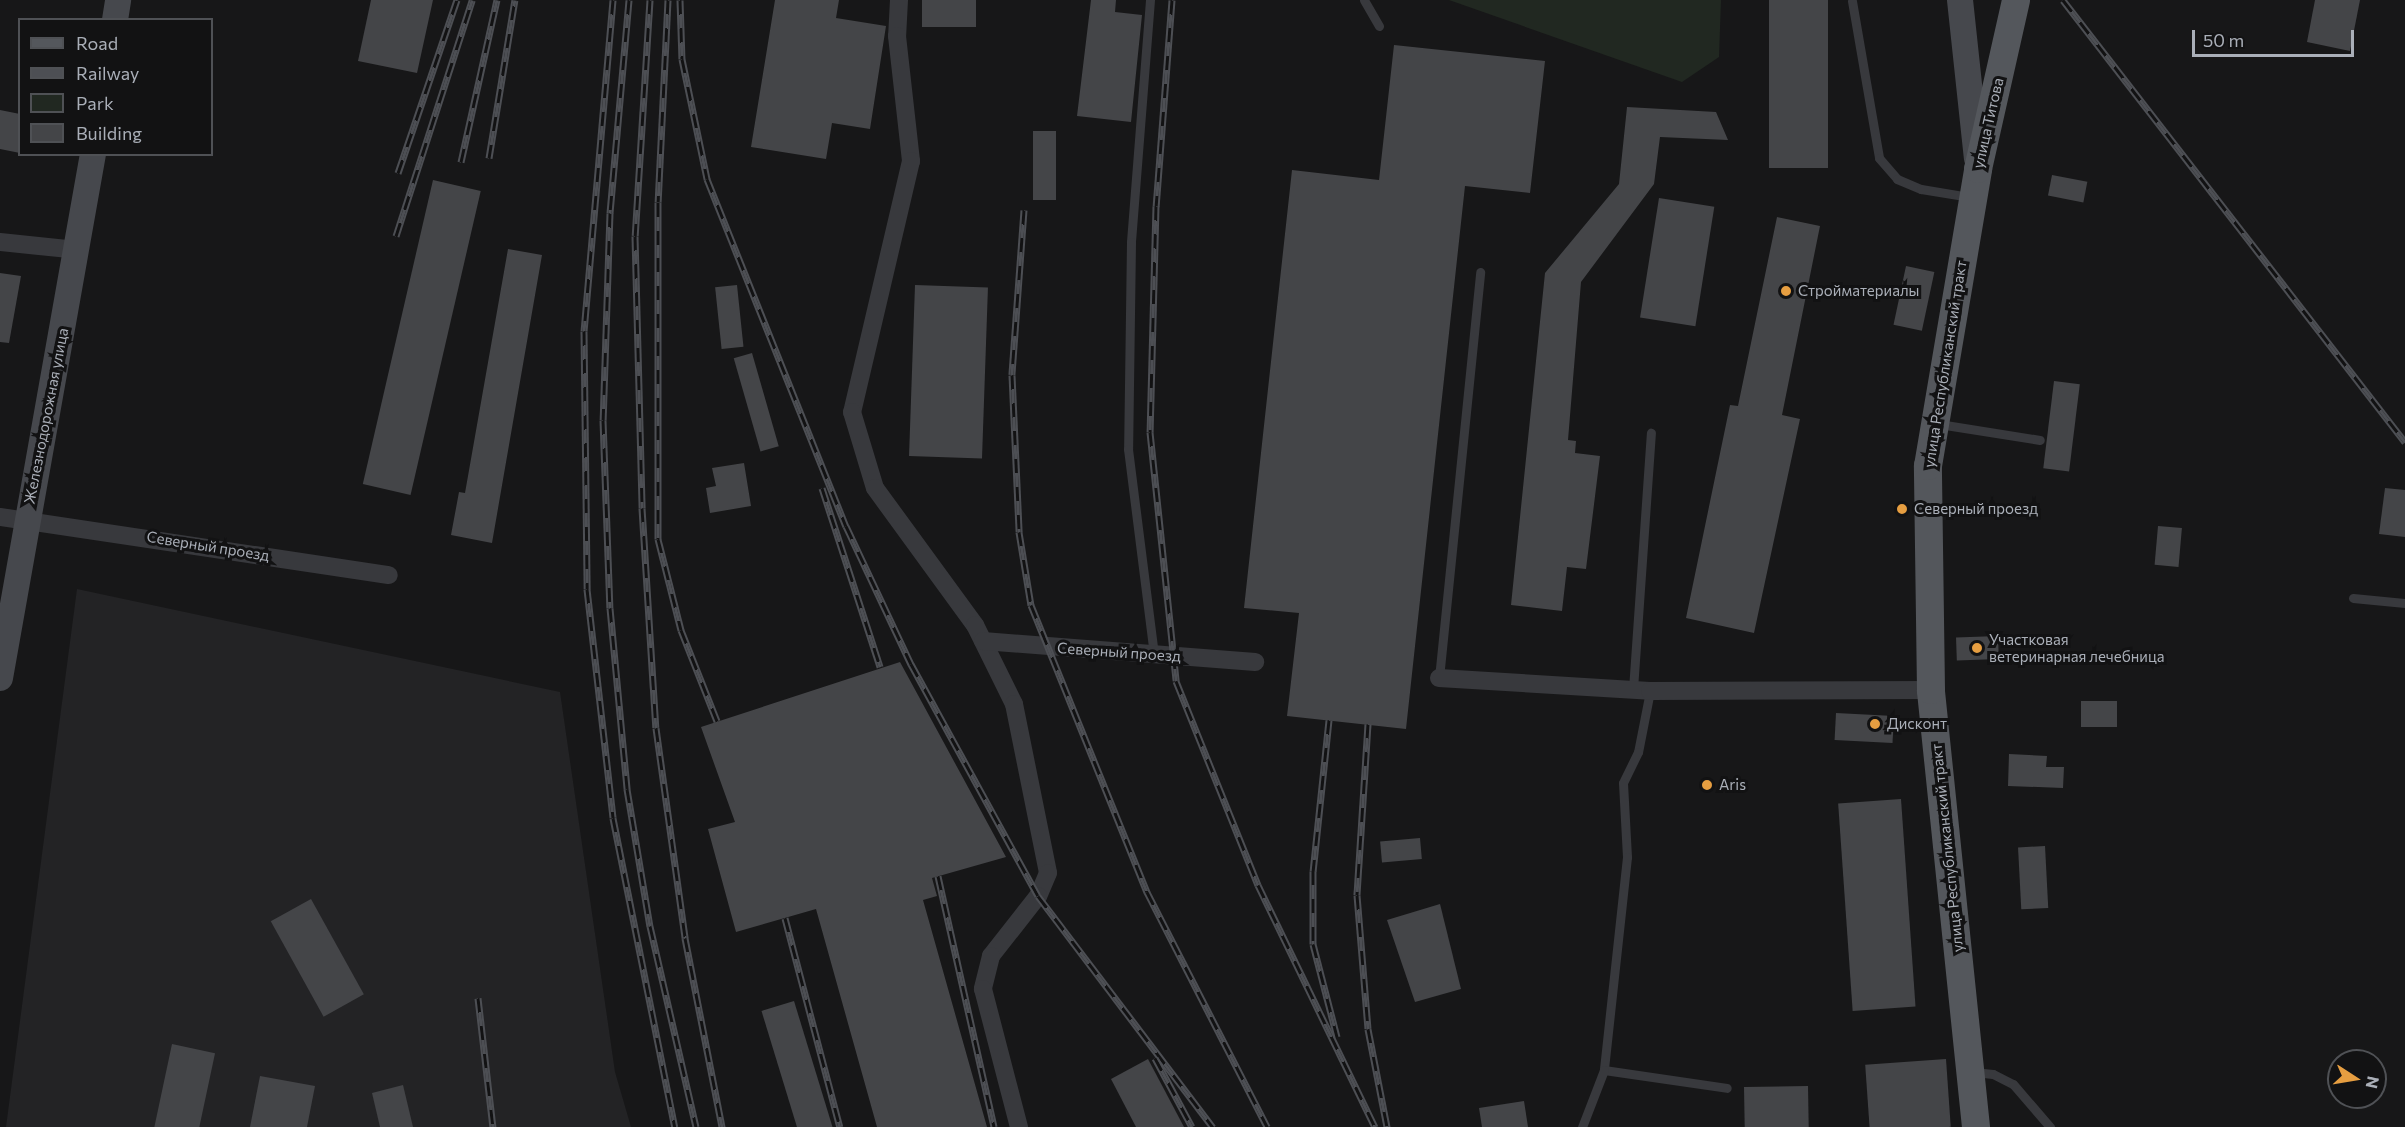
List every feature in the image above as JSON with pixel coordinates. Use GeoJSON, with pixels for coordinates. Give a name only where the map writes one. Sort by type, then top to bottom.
{"type":"FeatureCollection","features":[{"type":"Feature","properties":{"kind":"main road","name":"улица Титова"},"geometry":{"type":"LineString","coordinates":[[1964,247],[1978,169],[2016,0]]}},
{"type":"Feature","properties":{"kind":"main road","name":"улица Республиканский тракт"},"geometry":{"type":"LineString","coordinates":[[1964,247],[1934,423],[1927,501],[1931,690],[1976,1127]]}},
{"type":"Feature","properties":{"kind":"street"},"geometry":{"type":"LineString","coordinates":[[115,18],[118,0]]}},
{"type":"Feature","properties":{"kind":"street"},"geometry":{"type":"LineString","coordinates":[[899,0],[897,36],[911,161],[852,412],[875,488],[983,641],[1014,704],[1048,873],[1038,896],[991,956],[983,989],[1019,1127]]}},
{"type":"Feature","properties":{"kind":"street"},"geometry":{"type":"LineString","coordinates":[[1960,0],[1978,169]]}},
{"type":"Feature","properties":{"kind":"street","name":"Железнодорожная улица"},"geometry":{"type":"LineString","coordinates":[[0,678],[93,156]]}},
{"type":"Feature","properties":{"kind":"street"},"geometry":{"type":"LineString","coordinates":[[0,242],[77,250]]}},
{"type":"Feature","properties":{"kind":"street","name":"Северный проезд"},"geometry":{"type":"LineString","coordinates":[[0,517],[389,575]]}},
{"type":"Feature","properties":{"kind":"street","name":"Северный проезд"},"geometry":{"type":"LineString","coordinates":[[983,641],[1255,662]]}},
{"type":"Feature","properties":{"kind":"street"},"geometry":{"type":"LineString","coordinates":[[1439,678],[1641,690],[1931,690]]}},
{"type":"Feature","properties":{"kind":"lane"},"geometry":{"type":"LineString","coordinates":[[1150,0],[1131,242],[1128,450],[1154,654]]}},
{"type":"Feature","properties":{"kind":"lane"},"geometry":{"type":"LineString","coordinates":[[1364,0],[1379,26]]}},
{"type":"Feature","properties":{"kind":"lane"},"geometry":{"type":"LineString","coordinates":[[1852,1],[1879,158],[1897,179],[1921,189],[1972,198]]}},
{"type":"Feature","properties":{"kind":"lane"},"geometry":{"type":"LineString","coordinates":[[1439,678],[1479,272]]}},
{"type":"Feature","properties":{"kind":"lane"},"geometry":{"type":"LineString","coordinates":[[1934,423],[2040,440]]}},
{"type":"Feature","properties":{"kind":"lane"},"geometry":{"type":"LineString","coordinates":[[1582,1127],[1604,1070],[1627,857],[1623,783],[1638,752],[1651,433]]}},
{"type":"Feature","properties":{"kind":"lane"},"geometry":{"type":"LineString","coordinates":[[2353,598],[2405,603]]}},
{"type":"Feature","properties":{"kind":"lane"},"geometry":{"type":"LineString","coordinates":[[1604,1070],[1727,1088]]}},
{"type":"Feature","properties":{"kind":"lane"},"geometry":{"type":"LineString","coordinates":[[1970,1072],[1993,1074],[2013,1084],[2050,1127]]}},
{"type":"Feature","properties":{"kind":"shaded area"},"geometry":{"type":"Polygon","coordinates":[[[77,589],[560,692],[615,1072],[631,1127],[6,1127],[77,589]]]}},
{"type":"Feature","properties":{"kind":"green space"},"geometry":{"type":"Polygon","coordinates":[[[1449,0],[1721,0],[1719,57],[1682,82],[1449,0]]]}},
{"type":"Feature","properties":{"kind":"building"},"geometry":{"type":"Polygon","coordinates":[[[371,0],[433,0],[417,73],[358,61],[371,0]]]}},
{"type":"Feature","properties":{"kind":"building"},"geometry":{"type":"Polygon","coordinates":[[[775,0],[839,0],[836,18],[886,26],[870,129],[832,123],[826,159],[751,147],[775,0]]]}},
{"type":"Feature","properties":{"kind":"building"},"geometry":{"type":"Polygon","coordinates":[[[922,0],[976,0],[976,27],[922,27],[922,0]]]}},
{"type":"Feature","properties":{"kind":"building"},"geometry":{"type":"Polygon","coordinates":[[[1091,0],[1116,0],[1115,12],[1142,15],[1131,122],[1077,116],[1091,0]]]}},
{"type":"Feature","properties":{"kind":"building"},"geometry":{"type":"Polygon","coordinates":[[[1769,0],[1828,0],[1828,168],[1769,168],[1769,0]]]}},
{"type":"Feature","properties":{"kind":"building"},"geometry":{"type":"Polygon","coordinates":[[[2315,0],[2360,0],[2350,51],[2307,42],[2315,0]]]}},
{"type":"Feature","properties":{"kind":"building"},"geometry":{"type":"Polygon","coordinates":[[[1394,45],[1545,61],[1530,193],[1465,186],[1406,729],[1287,716],[1299,613],[1244,608],[1292,170],[1379,180],[1394,45]]]}},
{"type":"Feature","properties":{"kind":"building"},"geometry":{"type":"Polygon","coordinates":[[[1627,107],[1716,112],[1728,140],[1660,137],[1654,184],[1581,282],[1568,440],[1576,441],[1575,453],[1600,456],[1586,569],[1567,567],[1562,611],[1511,605],[1545,273],[1619,184],[1627,107]]]}},
{"type":"Feature","properties":{"kind":"building"},"geometry":{"type":"Polygon","coordinates":[[[0,110],[18,114],[18,153],[0,149],[0,110]]]}},
{"type":"Feature","properties":{"kind":"building"},"geometry":{"type":"Polygon","coordinates":[[[1033,131],[1056,131],[1056,200],[1033,200],[1033,131]]]}},
{"type":"Feature","properties":{"kind":"building"},"geometry":{"type":"Polygon","coordinates":[[[2052,175],[2087,182],[2083,202],[2048,196],[2052,175]]]}},
{"type":"Feature","properties":{"kind":"building"},"geometry":{"type":"Polygon","coordinates":[[[433,180],[481,191],[411,495],[363,484],[433,180]]]}},
{"type":"Feature","properties":{"kind":"building"},"geometry":{"type":"Polygon","coordinates":[[[1659,198],[1714,207],[1695,326],[1640,318],[1659,198]]]}},
{"type":"Feature","properties":{"kind":"building"},"geometry":{"type":"Polygon","coordinates":[[[1777,217],[1820,226],[1782,415],[1800,419],[1754,633],[1686,618],[1730,405],[1738,406],[1777,217]]]}},
{"type":"Feature","properties":{"kind":"building"},"geometry":{"type":"Polygon","coordinates":[[[508,249],[542,255],[492,543],[451,535],[459,492],[465,493],[508,249]]]}},
{"type":"Feature","properties":{"kind":"building"},"geometry":{"type":"Polygon","coordinates":[[[1906,266],[1934,272],[1922,331],[1894,325],[1906,266]]]}},
{"type":"Feature","properties":{"kind":"building"},"geometry":{"type":"Polygon","coordinates":[[[0,273],[21,276],[9,343],[0,342],[0,273]]]}},
{"type":"Feature","properties":{"kind":"building"},"geometry":{"type":"Polygon","coordinates":[[[737,285],[743,347],[722,349],[715,287],[737,285]]]}},
{"type":"Feature","properties":{"kind":"building"},"geometry":{"type":"Polygon","coordinates":[[[915,285],[988,288],[982,458],[909,456],[915,285]]]}},
{"type":"Feature","properties":{"kind":"building"},"geometry":{"type":"Polygon","coordinates":[[[752,353],[779,446],[760,451],[734,358],[752,353]]]}},
{"type":"Feature","properties":{"kind":"building"},"geometry":{"type":"Polygon","coordinates":[[[2054,381],[2080,384],[2069,472],[2043,468],[2054,381]]]}},
{"type":"Feature","properties":{"kind":"building"},"geometry":{"type":"Polygon","coordinates":[[[744,463],[751,506],[710,513],[706,488],[716,486],[712,468],[744,463]]]}},
{"type":"Feature","properties":{"kind":"building"},"geometry":{"type":"Polygon","coordinates":[[[2385,488],[2405,490],[2405,537],[2379,534],[2385,488]]]}},
{"type":"Feature","properties":{"kind":"building"},"geometry":{"type":"Polygon","coordinates":[[[2158,526],[2182,528],[2179,567],[2155,565],[2158,526]]]}},
{"type":"Feature","properties":{"kind":"building","name":"Участковая ветеринарная лечебница"},"geometry":{"type":"Polygon","coordinates":[[[1998,636],[1999,659],[1957,660],[1956,637],[1998,636]]]}},
{"type":"Feature","properties":{"kind":"building"},"geometry":{"type":"Polygon","coordinates":[[[900,662],[1006,857],[932,878],[937,896],[923,900],[987,1127],[877,1127],[816,909],[736,932],[708,829],[735,822],[701,727],[900,662]]]}},
{"type":"Feature","properties":{"kind":"building"},"geometry":{"type":"Polygon","coordinates":[[[2081,701],[2117,701],[2117,727],[2081,727],[2081,701]]]}},
{"type":"Feature","properties":{"kind":"building"},"geometry":{"type":"Polygon","coordinates":[[[1836,713],[1894,716],[1893,743],[1835,740],[1836,713]]]}},
{"type":"Feature","properties":{"kind":"building"},"geometry":{"type":"Polygon","coordinates":[[[2009,754],[2047,756],[2046,767],[2064,767],[2063,788],[2008,786],[2009,754]]]}},
{"type":"Feature","properties":{"kind":"building"},"geometry":{"type":"Polygon","coordinates":[[[1901,799],[1916,1006],[1853,1011],[1838,803],[1901,799]]]}},
{"type":"Feature","properties":{"kind":"building"},"geometry":{"type":"Polygon","coordinates":[[[1420,838],[1422,859],[1382,862],[1380,841],[1420,838]]]}},
{"type":"Feature","properties":{"kind":"building"},"geometry":{"type":"Polygon","coordinates":[[[2045,846],[2048,908],[2021,909],[2018,847],[2045,846]]]}},
{"type":"Feature","properties":{"kind":"building"},"geometry":{"type":"Polygon","coordinates":[[[311,899],[364,994],[324,1017],[271,921],[311,899]]]}},
{"type":"Feature","properties":{"kind":"building"},"geometry":{"type":"Polygon","coordinates":[[[1440,904],[1461,989],[1415,1002],[1387,920],[1440,904]]]}},
{"type":"Feature","properties":{"kind":"building"},"geometry":{"type":"Polygon","coordinates":[[[794,1001],[833,1127],[797,1127],[761,1011],[794,1001]]]}},
{"type":"Feature","properties":{"kind":"building"},"geometry":{"type":"Polygon","coordinates":[[[172,1044],[215,1053],[199,1127],[154,1127],[172,1044]]]}},
{"type":"Feature","properties":{"kind":"building"},"geometry":{"type":"Polygon","coordinates":[[[1148,1059],[1184,1127],[1136,1127],[1111,1079],[1148,1059]]]}},
{"type":"Feature","properties":{"kind":"building"},"geometry":{"type":"Polygon","coordinates":[[[1946,1059],[1951,1127],[1870,1127],[1865,1065],[1946,1059]]]}},
{"type":"Feature","properties":{"kind":"building"},"geometry":{"type":"Polygon","coordinates":[[[260,1076],[315,1086],[307,1127],[250,1127],[260,1076]]]}},
{"type":"Feature","properties":{"kind":"building"},"geometry":{"type":"Polygon","coordinates":[[[403,1085],[413,1127],[380,1127],[372,1093],[403,1085]]]}},
{"type":"Feature","properties":{"kind":"building"},"geometry":{"type":"Polygon","coordinates":[[[1808,1086],[1809,1127],[1745,1127],[1744,1087],[1808,1086]]]}},
{"type":"Feature","properties":{"kind":"building"},"geometry":{"type":"Polygon","coordinates":[[[1524,1101],[1528,1127],[1482,1127],[1479,1108],[1524,1101]]]}},
{"type":"Feature","properties":{"kind":"railway"},"geometry":{"type":"LineString","coordinates":[[398,173],[457,0]]}},
{"type":"Feature","properties":{"kind":"railway"},"geometry":{"type":"LineString","coordinates":[[396,236],[472,0]]}},
{"type":"Feature","properties":{"kind":"railway"},"geometry":{"type":"LineString","coordinates":[[461,162],[497,0]]}},
{"type":"Feature","properties":{"kind":"railway"},"geometry":{"type":"LineString","coordinates":[[489,158],[515,0]]}},
{"type":"Feature","properties":{"kind":"railway"},"geometry":{"type":"LineString","coordinates":[[613,0],[584,331],[587,589],[613,818],[675,1127]]}},
{"type":"Feature","properties":{"kind":"railway"},"geometry":{"type":"LineString","coordinates":[[629,0],[610,213],[603,420],[610,608],[627,789],[650,926],[696,1127]]}},
{"type":"Feature","properties":{"kind":"railway"},"geometry":{"type":"LineString","coordinates":[[650,0],[635,236],[642,508],[656,728],[685,938],[722,1127]]}},
{"type":"Feature","properties":{"kind":"railway"},"geometry":{"type":"LineString","coordinates":[[668,0],[658,202],[658,539],[681,630],[717,721]]}},
{"type":"Feature","properties":{"kind":"railway"},"geometry":{"type":"LineString","coordinates":[[680,0],[682,59],[707,179],[846,526],[911,664],[1038,896],[1213,1127]]}},
{"type":"Feature","properties":{"kind":"railway"},"geometry":{"type":"LineString","coordinates":[[1172,0],[1156,206],[1150,432],[1176,681],[1258,885],[1375,1127]]}},
{"type":"Feature","properties":{"kind":"railway"},"geometry":{"type":"LineString","coordinates":[[2063,0],[2405,442]]}},
{"type":"Feature","properties":{"kind":"railway"},"geometry":{"type":"LineString","coordinates":[[1024,210],[1012,375],[1019,532],[1031,605],[1147,892],[1267,1127]]}},
{"type":"Feature","properties":{"kind":"railway"},"geometry":{"type":"LineString","coordinates":[[822,488],[880,667]]}},
{"type":"Feature","properties":{"kind":"railway"},"geometry":{"type":"LineString","coordinates":[[1329,720],[1313,871],[1313,944],[1337,1037]]}},
{"type":"Feature","properties":{"kind":"railway"},"geometry":{"type":"LineString","coordinates":[[1368,724],[1357,895],[1368,1029],[1387,1127]]}},
{"type":"Feature","properties":{"kind":"railway"},"geometry":{"type":"LineString","coordinates":[[938,876],[994,1127]]}},
{"type":"Feature","properties":{"kind":"railway"},"geometry":{"type":"LineString","coordinates":[[785,918],[840,1127]]}},
{"type":"Feature","properties":{"kind":"railway"},"geometry":{"type":"LineString","coordinates":[[478,998],[493,1127]]}},
{"type":"Feature","properties":{"kind":"railway"},"geometry":{"type":"LineString","coordinates":[[1155,1058],[1192,1127]]}},
{"type":"Feature","properties":{"kind":"place","name":"Стройматериалы"},"geometry":{"type":"Point","coordinates":[1786,291]}},
{"type":"Feature","properties":{"kind":"place","name":"Северный проезд"},"geometry":{"type":"Point","coordinates":[1902,509]}},
{"type":"Feature","properties":{"kind":"place","name":"Участковая ветеринарная лечебница"},"geometry":{"type":"Point","coordinates":[1977,648]}},
{"type":"Feature","properties":{"kind":"place","name":"Дисконт"},"geometry":{"type":"Point","coordinates":[1875,724]}},
{"type":"Feature","properties":{"kind":"place","name":"Aris"},"geometry":{"type":"Point","coordinates":[1707,785]}}]}
